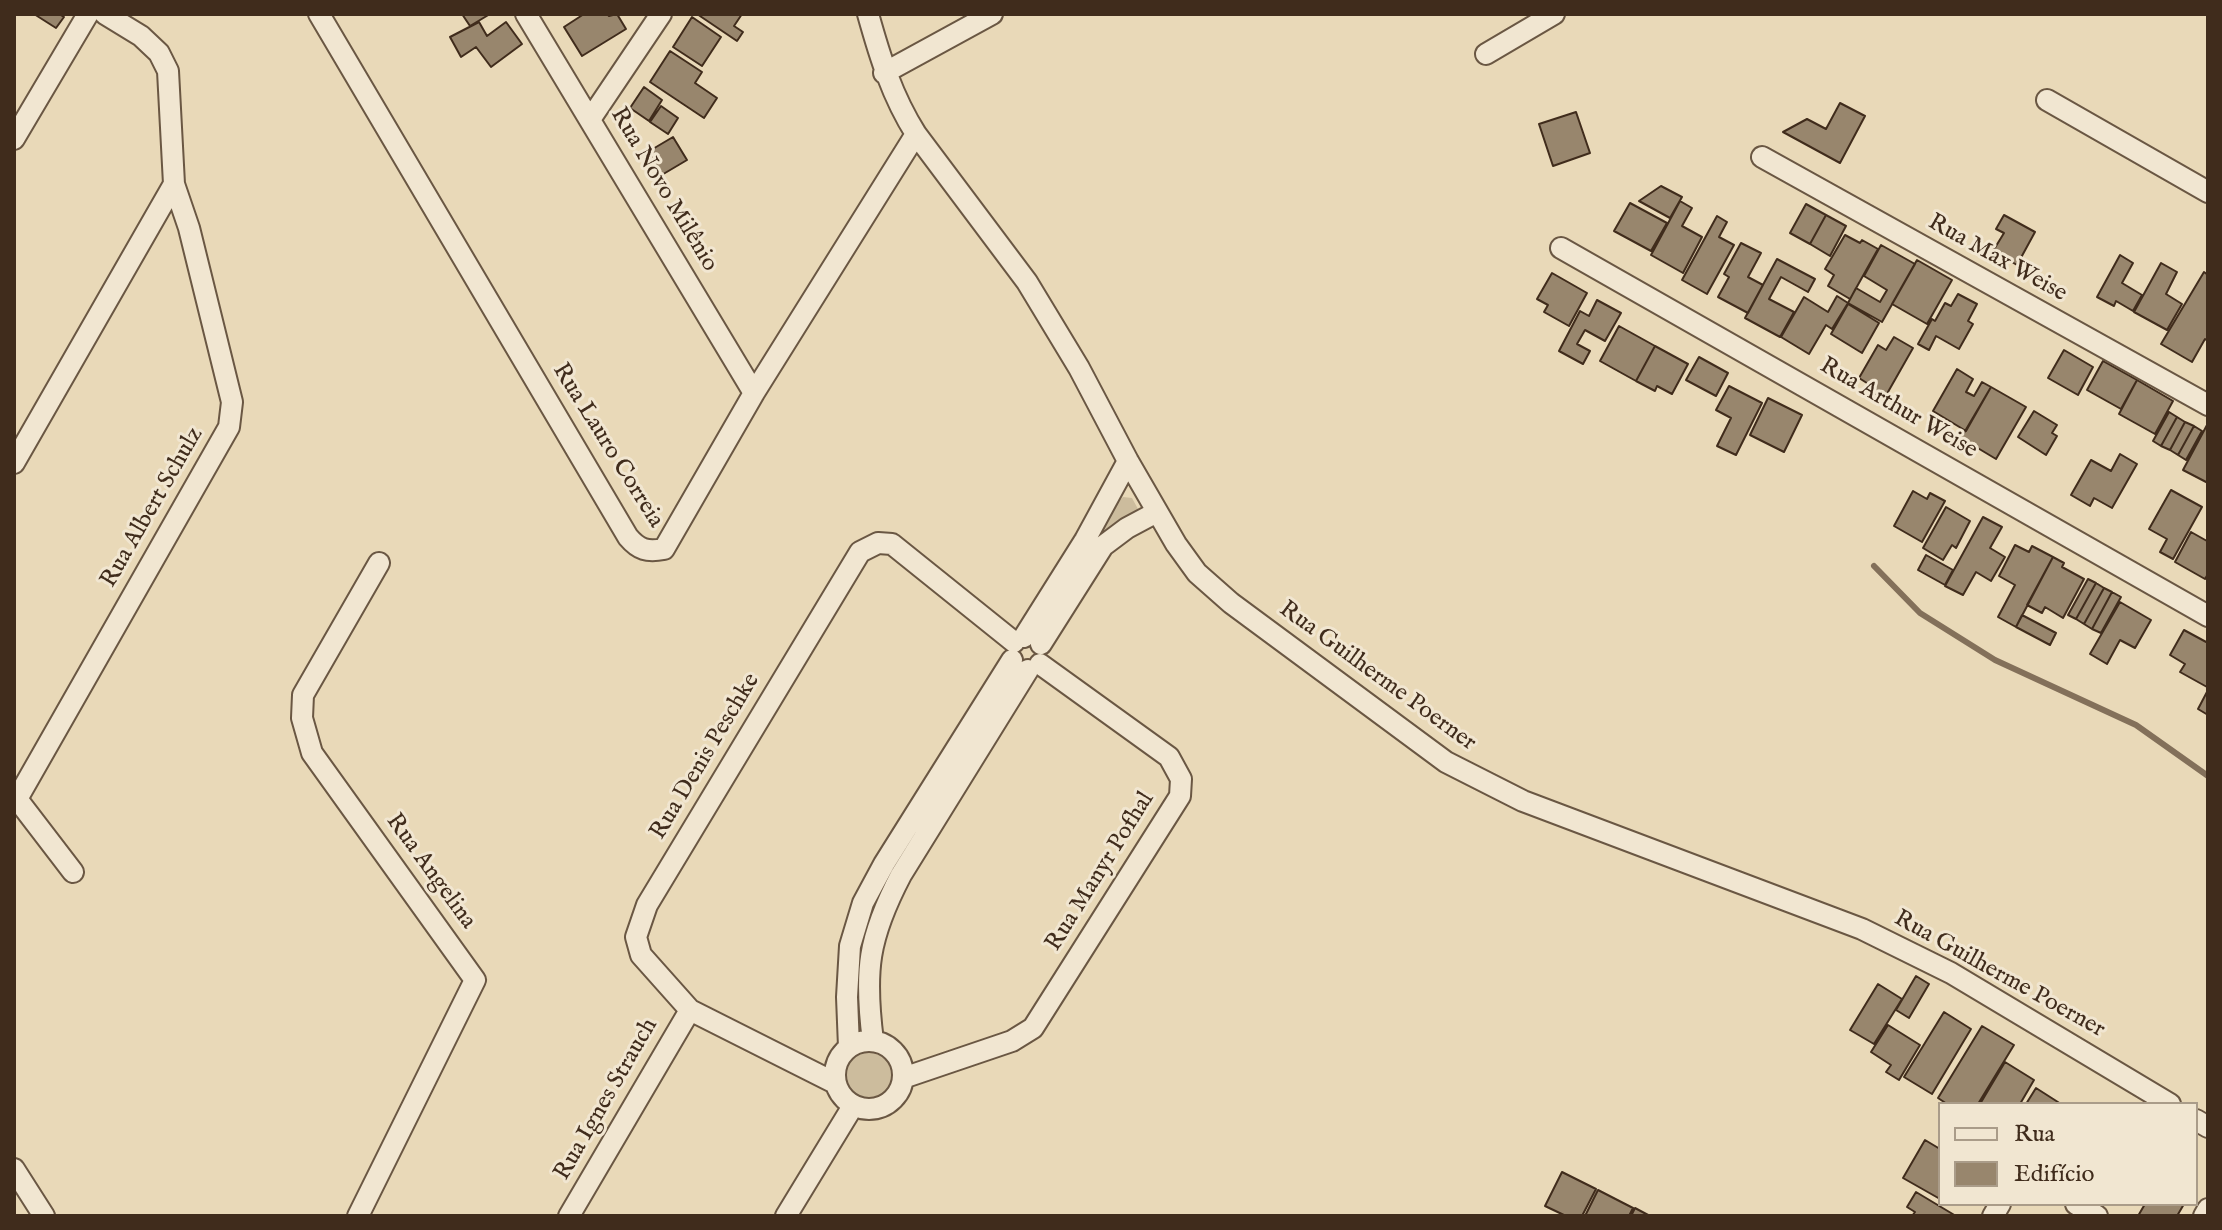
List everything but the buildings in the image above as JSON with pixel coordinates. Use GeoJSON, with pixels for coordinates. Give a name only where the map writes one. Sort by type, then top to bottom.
{"type":"FeatureCollection","features":[{"type":"Feature","properties":{"kind":"street"},"geometry":{"type":"LineString","coordinates":[[14,139],[88,14]]}},
{"type":"Feature","properties":{"kind":"street","name":"Rua Albert Schulz"},"geometry":{"type":"LineString","coordinates":[[16,797],[229,427],[232,402],[189,228],[174,184],[168,71],[159,53],[141,36],[105,14]]}},
{"type":"Feature","properties":{"kind":"street","name":"Rua Lauro Correia"},"geometry":{"type":"LineString","coordinates":[[319,14],[620,524],[638,548],[650,552],[664,549],[754,393],[916,134]]}},
{"type":"Feature","properties":{"kind":"street","name":"Rua Novo Milênio"},"geometry":{"type":"LineString","coordinates":[[526,14],[754,393]]}},
{"type":"Feature","properties":{"kind":"street"},"geometry":{"type":"LineString","coordinates":[[591,118],[661,14]]}},
{"type":"Feature","properties":{"kind":"street","name":"Rua Guilherme Poerner"},"geometry":{"type":"LineString","coordinates":[[868,14],[884,73],[900,108],[916,134],[1027,282],[1079,368],[1157,512],[1197,573],[1220,593],[1446,762],[1523,801],[1862,929],[1951,973],[2167,1102]]}},
{"type":"Feature","properties":{"kind":"street"},"geometry":{"type":"LineString","coordinates":[[884,73],[992,14]]}},
{"type":"Feature","properties":{"kind":"street"},"geometry":{"type":"LineString","coordinates":[[1486,54],[1554,14]]}},
{"type":"Feature","properties":{"kind":"street"},"geometry":{"type":"LineString","coordinates":[[2047,100],[2208,192]]}},
{"type":"Feature","properties":{"kind":"street","name":"Rua Max Weise"},"geometry":{"type":"LineString","coordinates":[[1762,157],[2208,405]]}},
{"type":"Feature","properties":{"kind":"street"},"geometry":{"type":"LineString","coordinates":[[14,463],[174,184]]}},
{"type":"Feature","properties":{"kind":"street","name":"Rua Arthur Weise"},"geometry":{"type":"LineString","coordinates":[[1561,248],[2208,616]]}},
{"type":"Feature","properties":{"kind":"street"},"geometry":{"type":"LineString","coordinates":[[873,1041],[867,999],[870,953],[885,905],[1026,653],[1128,461]]}},
{"type":"Feature","properties":{"kind":"street"},"geometry":{"type":"LineString","coordinates":[[849,1047],[847,997],[850,946],[863,903],[884,864],[1026,653],[1103,546],[1127,528],[1157,512]]}},
{"type":"Feature","properties":{"kind":"street","name":"Rua Denis Peschke"},"geometry":{"type":"LineString","coordinates":[[835,1083],[690,1010],[641,955],[636,937],[647,905],[860,552],[878,543],[892,544],[1026,653]]}},
{"type":"Feature","properties":{"kind":"street","name":"Rua Angelina"},"geometry":{"type":"LineString","coordinates":[[358,1216],[475,980],[312,753],[302,718],[303,695],[379,563]]}},
{"type":"Feature","properties":{"kind":"street","name":"Rua Manyr Pofhal"},"geometry":{"type":"LineString","coordinates":[[903,1078],[1012,1041],[1033,1028],[1180,796],[1181,779],[1169,757],[1026,653]]}},
{"type":"Feature","properties":{"kind":"street"},"geometry":{"type":"LineString","coordinates":[[16,797],[73,872]]}},
{"type":"Feature","properties":{"kind":"street","name":"Rua Ignes Strauch"},"geometry":{"type":"LineString","coordinates":[[569,1216],[690,1010]]}},
{"type":"Feature","properties":{"kind":"street"},"geometry":{"type":"LineString","coordinates":[[873,1041],[895,1053],[902,1065],[903,1078],[891,1102],[867,1110],[853,1106],[841,1096],[835,1083],[835,1068],[840,1056],[849,1047],[873,1041]]}},
{"type":"Feature","properties":{"kind":"street"},"geometry":{"type":"LineString","coordinates":[[786,1216],[853,1106]]}},
{"type":"Feature","properties":{"kind":"street"},"geometry":{"type":"LineString","coordinates":[[14,1169],[44,1216]]}},
{"type":"Feature","properties":{"kind":"street"},"geometry":{"type":"LineString","coordinates":[[2080,1206],[2097,1216]]}},
{"type":"Feature","properties":{"kind":"street"},"geometry":{"type":"LineString","coordinates":[[2204,1216],[2208,1209]]}},
{"type":"Feature","properties":{"kind":"shaded area"},"geometry":{"type":"Polygon","coordinates":[[[1123,497],[1132,498],[1138,509],[1098,539],[1040,623],[1108,511],[1123,497]]]}},
{"type":"Feature","properties":{"kind":"shaded area"},"geometry":{"type":"Polygon","coordinates":[[[869,1048],[889,1056],[897,1076],[889,1096],[869,1104],[849,1096],[841,1076],[849,1056],[869,1048]]]}},
{"type":"Feature","properties":{"kind":"waterway"},"geometry":{"type":"LineString","coordinates":[[1874,566],[1920,613],[1995,660],[2136,725],[2208,776]]}}]}
